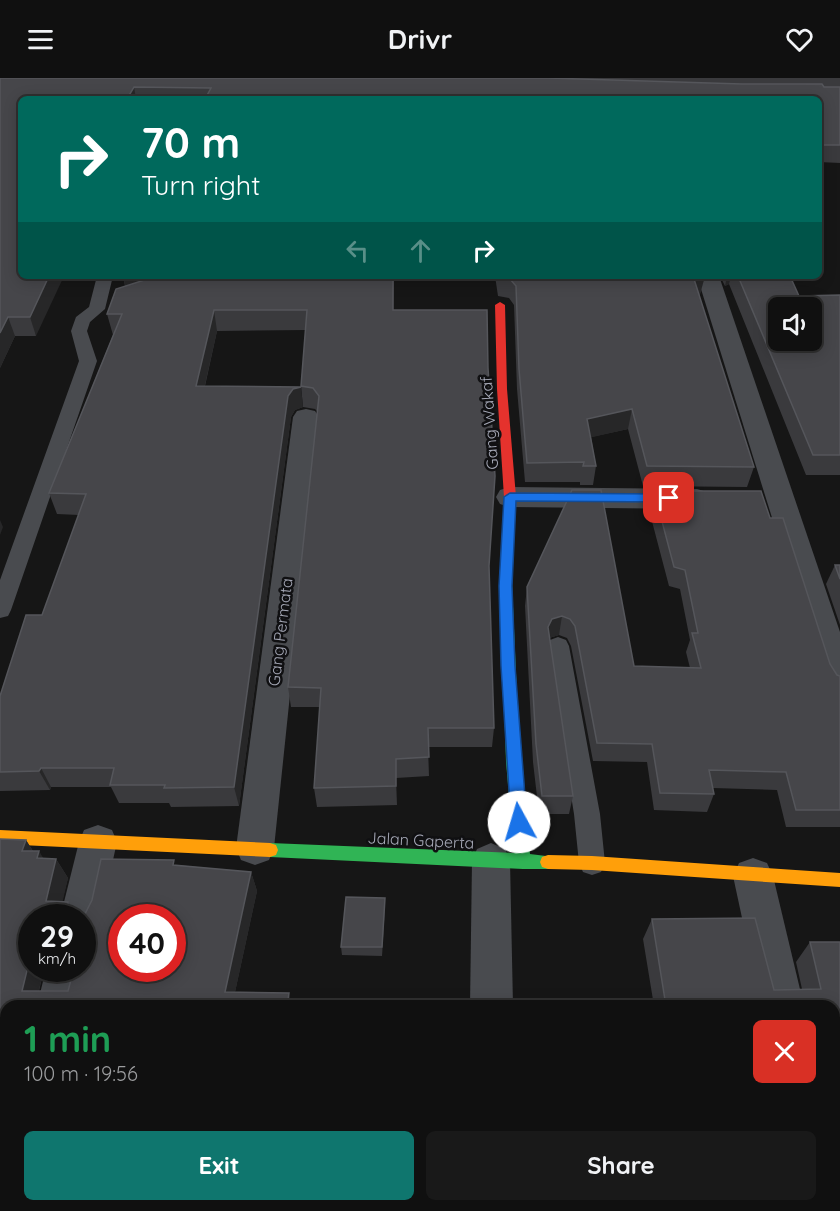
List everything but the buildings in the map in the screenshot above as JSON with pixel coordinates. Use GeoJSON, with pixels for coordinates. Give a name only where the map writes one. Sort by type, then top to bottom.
{"type":"FeatureCollection","features":[{"type":"Feature","properties":{"kind":"street"},"geometry":{"type":"LineString","coordinates":[[709,279],[840,682]]}},
{"type":"Feature","properties":{"kind":"street","name":"Gang Wakaf"},"geometry":{"type":"LineString","coordinates":[[500,305],[502,389],[510,497],[506,586],[513,762],[507,861]]}},
{"type":"Feature","properties":{"kind":"street","name":"Gang Permata"},"geometry":{"type":"LineString","coordinates":[[255,848],[306,417]]}},
{"type":"Feature","properties":{"kind":"street"},"geometry":{"type":"LineString","coordinates":[[510,497],[782,500]]}},
{"type":"Feature","properties":{"kind":"street","name":"Jalan Gaperta"},"geometry":{"type":"LineString","coordinates":[[0,837],[592,864],[840,880]]}},
{"type":"Feature","properties":{"kind":"street"},"geometry":{"type":"LineString","coordinates":[[83,904],[98,842]]}},
{"type":"Feature","properties":{"kind":"street"},"geometry":{"type":"LineString","coordinates":[[492,1000],[491,903],[507,861]]}},
{"type":"Feature","properties":{"kind":"street"},"geometry":{"type":"LineString","coordinates":[[753,876],[782,1000]]}},
{"type":"Feature","properties":{"kind":"street"},"geometry":{"type":"LineString","coordinates":[[59,1000],[64,982]]}},
{"type":"Feature","properties":{"kind":"lane"},"geometry":{"type":"LineString","coordinates":[[97,309],[104,279]]}},
{"type":"Feature","properties":{"kind":"lane"},"geometry":{"type":"LineString","coordinates":[[0,607],[88,361],[79,331],[82,320],[97,309],[116,304]]}},
{"type":"Feature","properties":{"kind":"lane"},"geometry":{"type":"LineString","coordinates":[[558,646],[587,814],[592,864]]}},
{"type":"Feature","properties":{"kind":"traffic: fast"},"geometry":{"type":"LineString","coordinates":[[506,584],[513,762],[523,862]]}},
{"type":"Feature","properties":{"kind":"traffic: fast"},"geometry":{"type":"LineString","coordinates":[[270,850],[548,862]]}},
{"type":"Feature","properties":{"kind":"traffic: slow"},"geometry":{"type":"LineString","coordinates":[[0,837],[270,850]]}},
{"type":"Feature","properties":{"kind":"traffic: slow"},"geometry":{"type":"LineString","coordinates":[[548,862],[840,880]]}},
{"type":"Feature","properties":{"kind":"traffic: jam"},"geometry":{"type":"LineString","coordinates":[[500,305],[502,389],[510,497],[506,584]]}},
{"type":"Feature","properties":{"kind":"route"},"geometry":{"type":"LineString","coordinates":[[519,822],[508,666],[506,586],[510,497],[669,498]]}}]}
